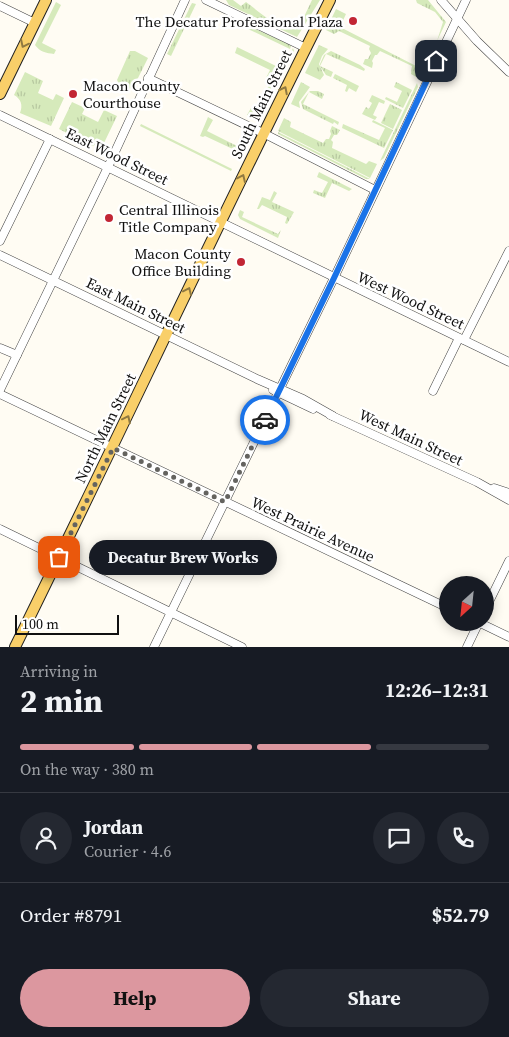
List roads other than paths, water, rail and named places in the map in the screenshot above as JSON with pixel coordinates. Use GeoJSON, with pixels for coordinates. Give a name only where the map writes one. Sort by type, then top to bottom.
{"type":"FeatureCollection","features":[{"type":"Feature","properties":{"kind":"main road"},"geometry":{"type":"LineString","coordinates":[[0,94],[46,0]]}},
{"type":"Feature","properties":{"kind":"main road","name":"South Main Street"},"geometry":{"type":"LineString","coordinates":[[221,222],[263,133],[330,0]]}},
{"type":"Feature","properties":{"kind":"main road","name":"North Main Street"},"geometry":{"type":"LineString","coordinates":[[15,647],[221,222]]}},
{"type":"Feature","properties":{"kind":"street"},"geometry":{"type":"LineString","coordinates":[[0,392],[108,167],[185,0]]}},
{"type":"Feature","properties":{"kind":"street"},"geometry":{"type":"LineString","coordinates":[[206,0],[306,48]]}},
{"type":"Feature","properties":{"kind":"street"},"geometry":{"type":"LineString","coordinates":[[441,0],[498,63],[509,72]]}},
{"type":"Feature","properties":{"kind":"street"},"geometry":{"type":"LineString","coordinates":[[154,647],[334,278],[466,0]]}},
{"type":"Feature","properties":{"kind":"street"},"geometry":{"type":"LineString","coordinates":[[0,6],[35,23]]}},
{"type":"Feature","properties":{"kind":"street"},"geometry":{"type":"LineString","coordinates":[[148,78],[263,133],[375,190]]}},
{"type":"Feature","properties":{"kind":"street","name":"East Wood Street"},"geometry":{"type":"LineString","coordinates":[[0,115],[221,222]]}},
{"type":"Feature","properties":{"kind":"street"},"geometry":{"type":"LineString","coordinates":[[0,240],[50,139]]}},
{"type":"Feature","properties":{"kind":"street","name":"West Wood Street"},"geometry":{"type":"LineString","coordinates":[[221,222],[509,362]]}},
{"type":"Feature","properties":{"kind":"street"},"geometry":{"type":"LineString","coordinates":[[433,391],[509,250]]}},
{"type":"Feature","properties":{"kind":"street","name":"East Main Street"},"geometry":{"type":"LineString","coordinates":[[0,256],[260,380]]}},
{"type":"Feature","properties":{"kind":"street"},"geometry":{"type":"LineString","coordinates":[[0,348],[17,355]]}},
{"type":"Feature","properties":{"kind":"street","name":"West Main Street"},"geometry":{"type":"LineString","coordinates":[[260,380],[279,391],[478,482],[509,493]]}},
{"type":"Feature","properties":{"kind":"street","name":"West Prairie Avenue"},"geometry":{"type":"LineString","coordinates":[[0,392],[439,604]]}},
{"type":"Feature","properties":{"kind":"street","name":"West Main Street"},"geometry":{"type":"LineString","coordinates":[[478,482],[509,500]]}},
{"type":"Feature","properties":{"kind":"street"},"geometry":{"type":"LineString","coordinates":[[0,528],[242,647]]}},
{"type":"Feature","properties":{"kind":"street"},"geometry":{"type":"LineString","coordinates":[[494,592],[509,561]]}},
{"type":"Feature","properties":{"kind":"street"},"geometry":{"type":"LineString","coordinates":[[494,630],[509,637]]}},
{"type":"Feature","properties":{"kind":"street"},"geometry":{"type":"LineString","coordinates":[[467,647],[474,631]]}},
{"type":"Feature","properties":{"kind":"place","name":"The Decatur Professional Plaza"},"geometry":{"type":"Point","coordinates":[353,21]}},
{"type":"Feature","properties":{"kind":"place","name":"Macon County Courthouse"},"geometry":{"type":"Point","coordinates":[73,94]}},
{"type":"Feature","properties":{"kind":"place","name":"Central Illinois Title Company"},"geometry":{"type":"Point","coordinates":[109,218]}},
{"type":"Feature","properties":{"kind":"place","name":"Macon County Office Building"},"geometry":{"type":"Point","coordinates":[241,262]}},
{"type":"Feature","properties":{"kind":"place","name":"Decatur Brew Works"},"geometry":{"type":"Point","coordinates":[59,557]}}]}
